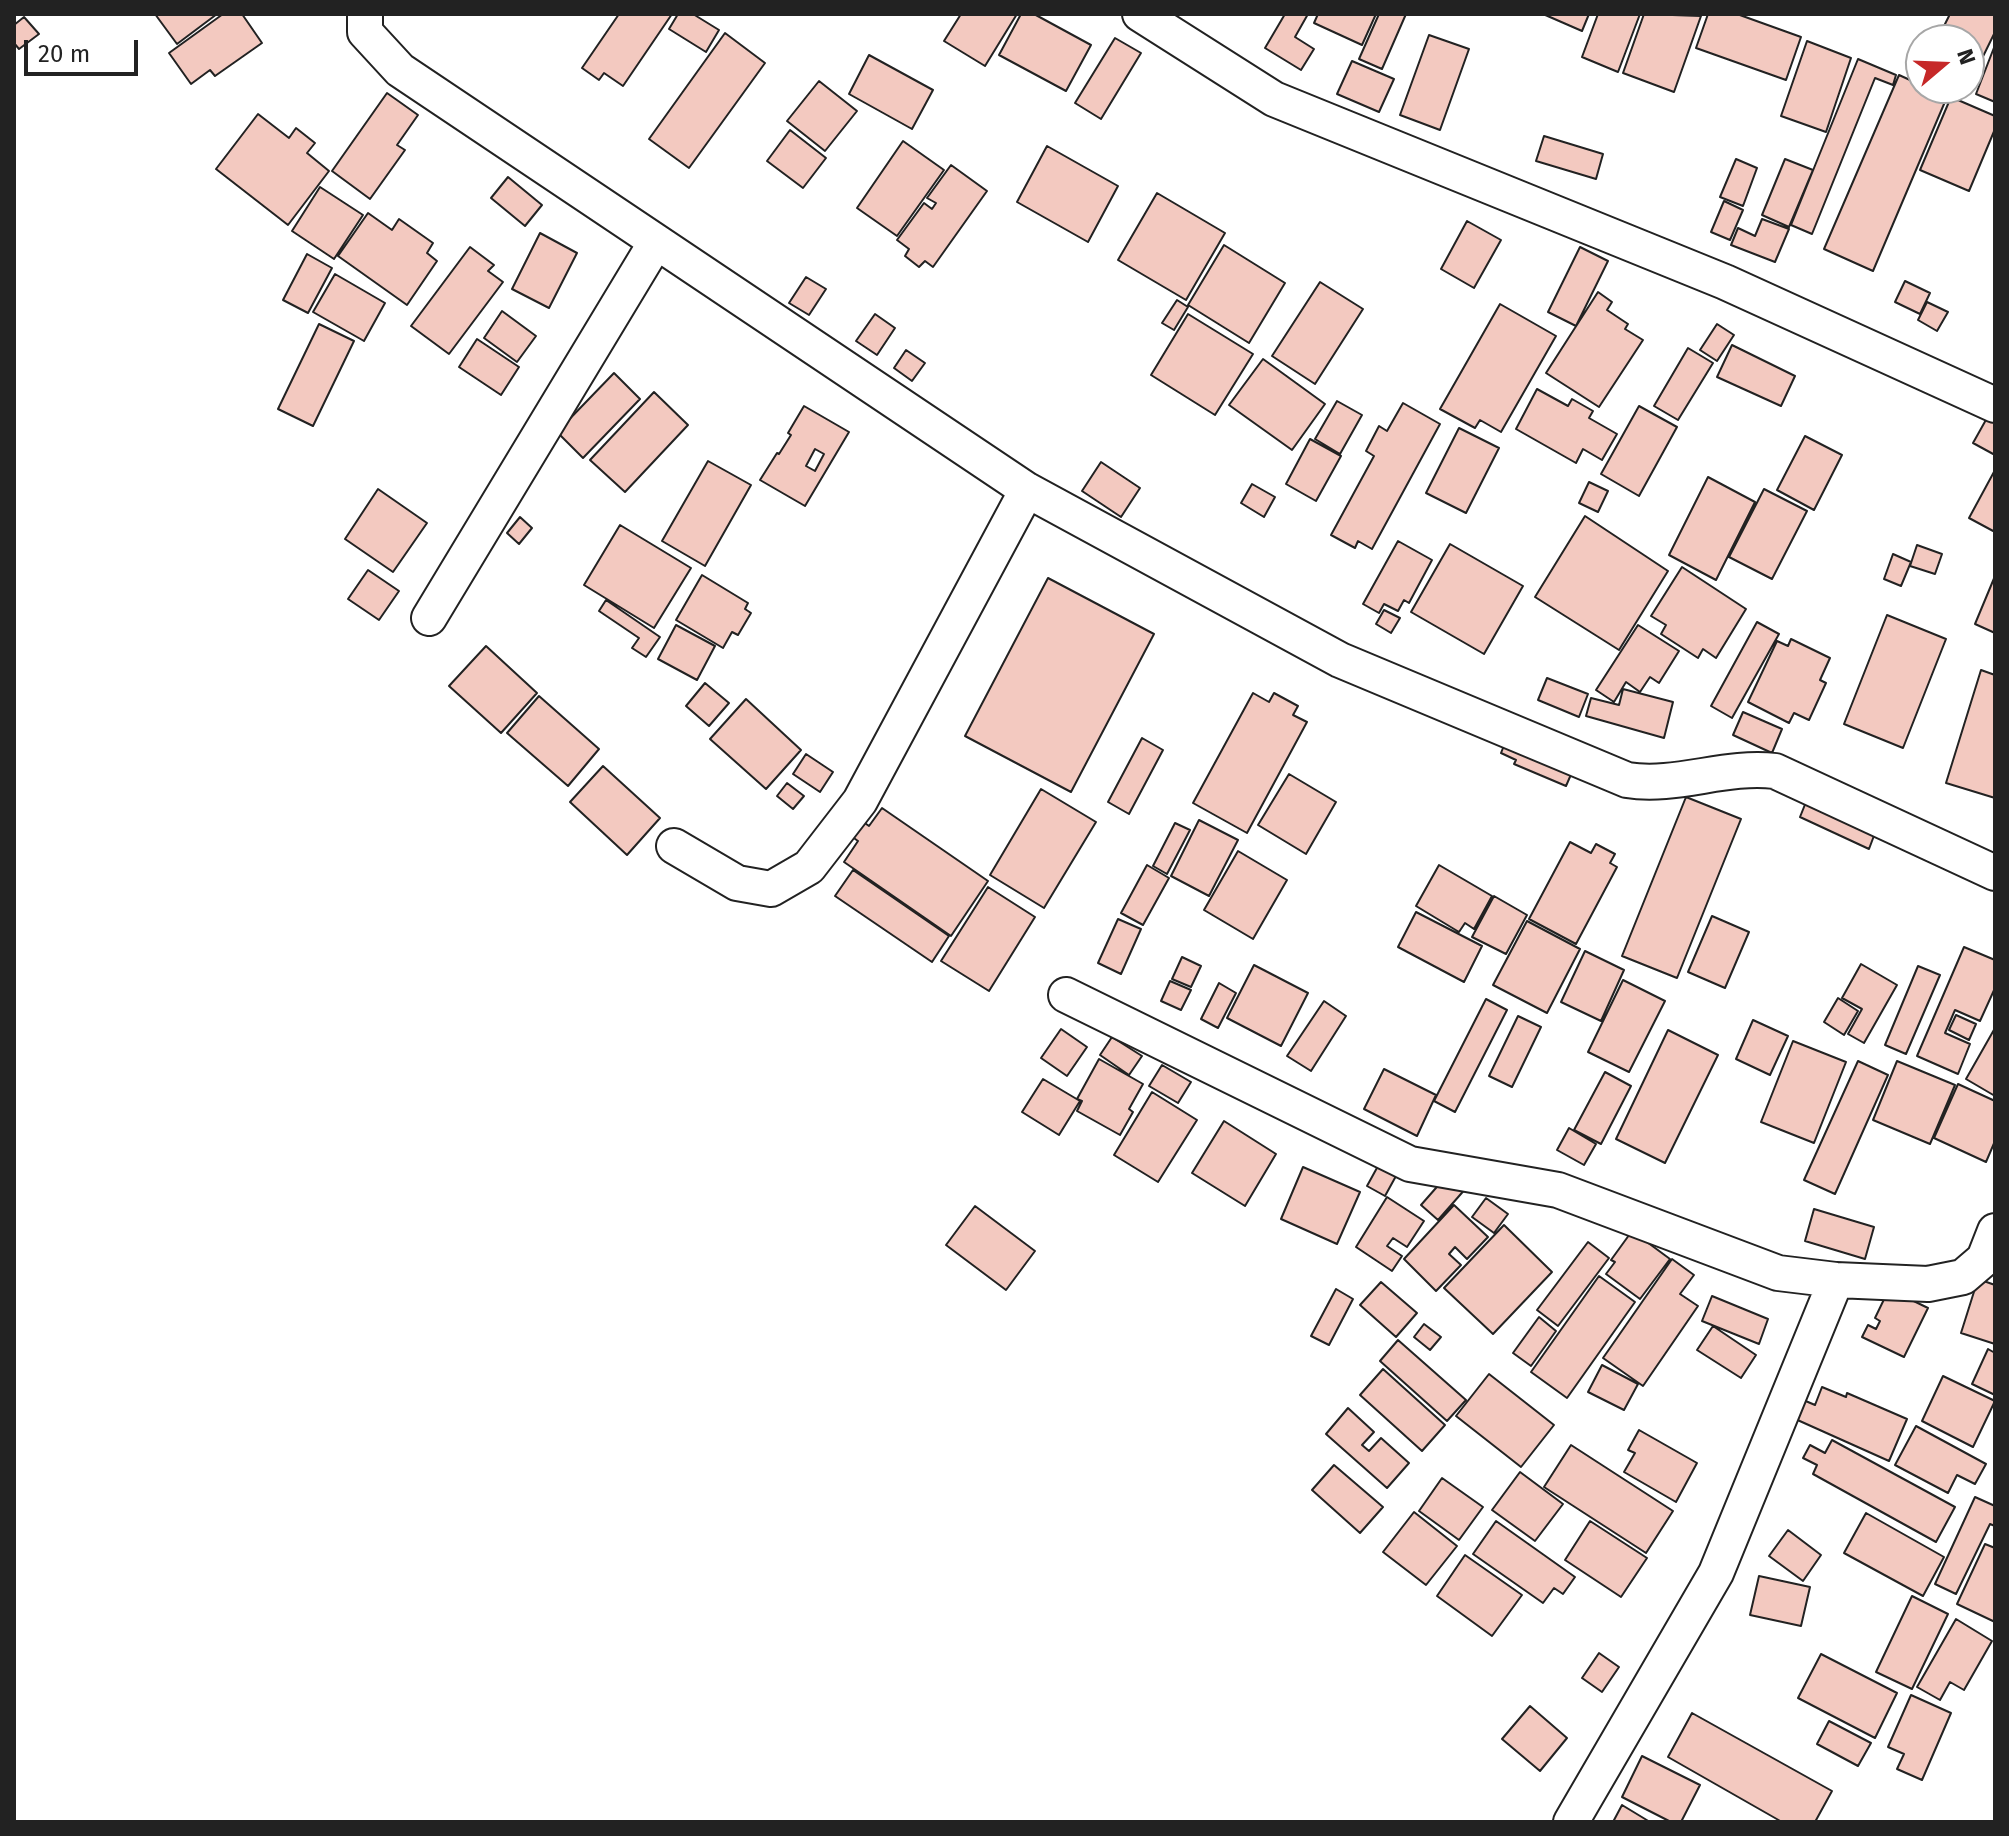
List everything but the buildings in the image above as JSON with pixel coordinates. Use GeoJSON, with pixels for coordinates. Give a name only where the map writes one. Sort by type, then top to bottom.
{"type":"FeatureCollection","features":[{"type":"Feature","properties":{"kind":"street"},"geometry":{"type":"LineString","coordinates":[[365,14],[365,32],[400,70],[1027,490],[1340,660],[1627,780],[1654,782],[1755,769],[1775,771],[1995,873]]}},
{"type":"Feature","properties":{"kind":"street"},"geometry":{"type":"LineString","coordinates":[[1150,17],[1274,99],[1725,282],[1995,405]]}},
{"type":"Feature","properties":{"kind":"street"},"geometry":{"type":"LineString","coordinates":[[429,618],[656,242]]}},
{"type":"Feature","properties":{"kind":"street"},"geometry":{"type":"LineString","coordinates":[[674,846],[737,883],[771,889],[809,867],[860,801],[1027,490]]}},
{"type":"Feature","properties":{"kind":"street"},"geometry":{"type":"LineString","coordinates":[[1066,995],[1410,1164],[1558,1190],[1778,1273],[1836,1280],[1928,1284],[1963,1277],[1984,1259],[1995,1231]]}},
{"type":"Feature","properties":{"kind":"street"},"geometry":{"type":"LineString","coordinates":[[1571,1822],[1716,1573],[1836,1280]]}}]}
